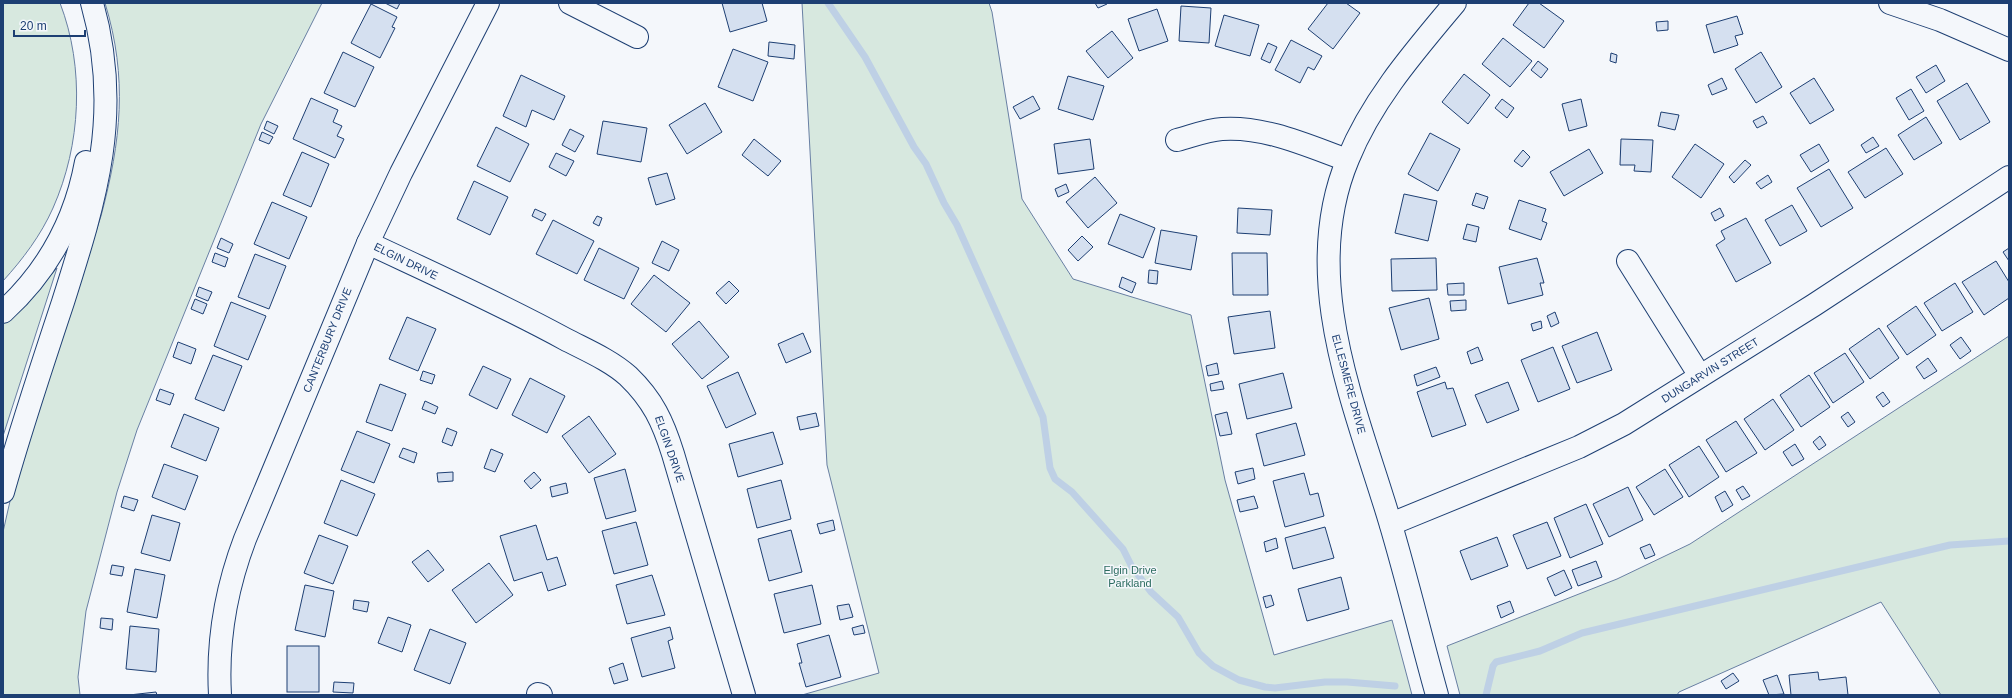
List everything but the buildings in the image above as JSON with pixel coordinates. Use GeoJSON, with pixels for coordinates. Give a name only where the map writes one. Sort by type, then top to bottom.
{"type":"FeatureCollection","features":[{"type":"Feature","properties":{"kind":"street"},"geometry":{"type":"LineString","coordinates":[[3,312],[27,288],[46,264],[63,235],[72,215],[82,180],[90,129],[92,92],[87,39],[78,3]]}},
{"type":"Feature","properties":{"kind":"street"},"geometry":{"type":"LineString","coordinates":[[3,492],[82,239],[100,171],[105,135],[106,80],[102,47],[92,3]]}},
{"type":"Feature","properties":{"kind":"street","name":"CANTERBURY DRIVE"},"geometry":{"type":"LineString","coordinates":[[220,695],[219,676],[224,615],[240,552],[368,243],[401,173],[488,3]]}},
{"type":"Feature","properties":{"kind":"street"},"geometry":{"type":"LineString","coordinates":[[570,3],[637,37]]}},
{"type":"Feature","properties":{"kind":"street","name":"ELLESMERE DRIVE"},"geometry":{"type":"LineString","coordinates":[[1437,695],[1391,524],[1345,377],[1335,335],[1330,292],[1329,252],[1332,218],[1338,188],[1347,160],[1372,111],[1393,79],[1454,3]]}},
{"type":"Feature","properties":{"kind":"street"},"geometry":{"type":"LineString","coordinates":[[1890,3],[1940,20],[2009,50]]}},
{"type":"Feature","properties":{"kind":"street"},"geometry":{"type":"LineString","coordinates":[[1177,140],[1210,130],[1239,129],[1283,138],[1347,160]]}},
{"type":"Feature","properties":{"kind":"street","name":"DUNGARVIN STREET"},"geometry":{"type":"LineString","coordinates":[[1391,524],[1579,448],[1624,424],[1814,305],[2009,177]]}},
{"type":"Feature","properties":{"kind":"street","name":"ELGIN DRIVE"},"geometry":{"type":"LineString","coordinates":[[368,243],[536,323],[607,362],[621,370],[646,396],[661,420],[673,454],[744,695]]}},
{"type":"Feature","properties":{"kind":"street"},"geometry":{"type":"LineString","coordinates":[[1628,261],[1700,376]]}},
{"type":"Feature","properties":{"kind":"green space"},"geometry":{"type":"Polygon","coordinates":[[[3,3],[60,3],[68,28],[73,54],[76,80],[76,106],[74,133],[69,159],[53,208],[43,228],[31,246],[3,281],[3,3]]]}},
{"type":"Feature","properties":{"kind":"green space"},"geometry":{"type":"Polygon","coordinates":[[[105,3],[322,3],[261,124],[137,430],[117,492],[86,611],[78,677],[80,695],[3,695],[3,532],[13,488],[101,216],[108,188],[117,135],[119,84],[117,57],[105,3]]]}},
{"type":"Feature","properties":{"kind":"green space","name":"Elgin Drive Parkland"},"geometry":{"type":"Polygon","coordinates":[[[802,3],[989,3],[992,12],[1022,199],[1073,279],[1191,315],[1225,480],[1274,655],[1392,620],[1412,695],[802,695],[879,673],[827,465],[802,3]]]}},
{"type":"Feature","properties":{"kind":"green space"},"geometry":{"type":"Polygon","coordinates":[[[57,268],[3,436],[3,324],[24,304],[57,268]]]}},
{"type":"Feature","properties":{"kind":"green space"},"geometry":{"type":"Polygon","coordinates":[[[2009,336],[2009,695],[1941,695],[1881,602],[1679,692],[1677,695],[1460,695],[1447,646],[1617,579],[1690,544],[2009,336]]]}},
{"type":"Feature","properties":{"kind":"waterway"},"geometry":{"type":"LineString","coordinates":[[828,3],[865,57],[914,147],[926,164],[944,203],[957,225],[1043,417],[1050,468],[1055,479],[1072,492],[1123,549],[1132,567],[1151,592],[1178,617],[1199,653],[1213,666],[1239,680],[1265,687],[1275,688],[1325,682],[1347,682],[1395,686]]}},
{"type":"Feature","properties":{"kind":"waterway"},"geometry":{"type":"LineString","coordinates":[[1486,695],[1493,666],[1496,662],[1540,651],[1582,633],[1950,545],[2009,541]]}}]}
